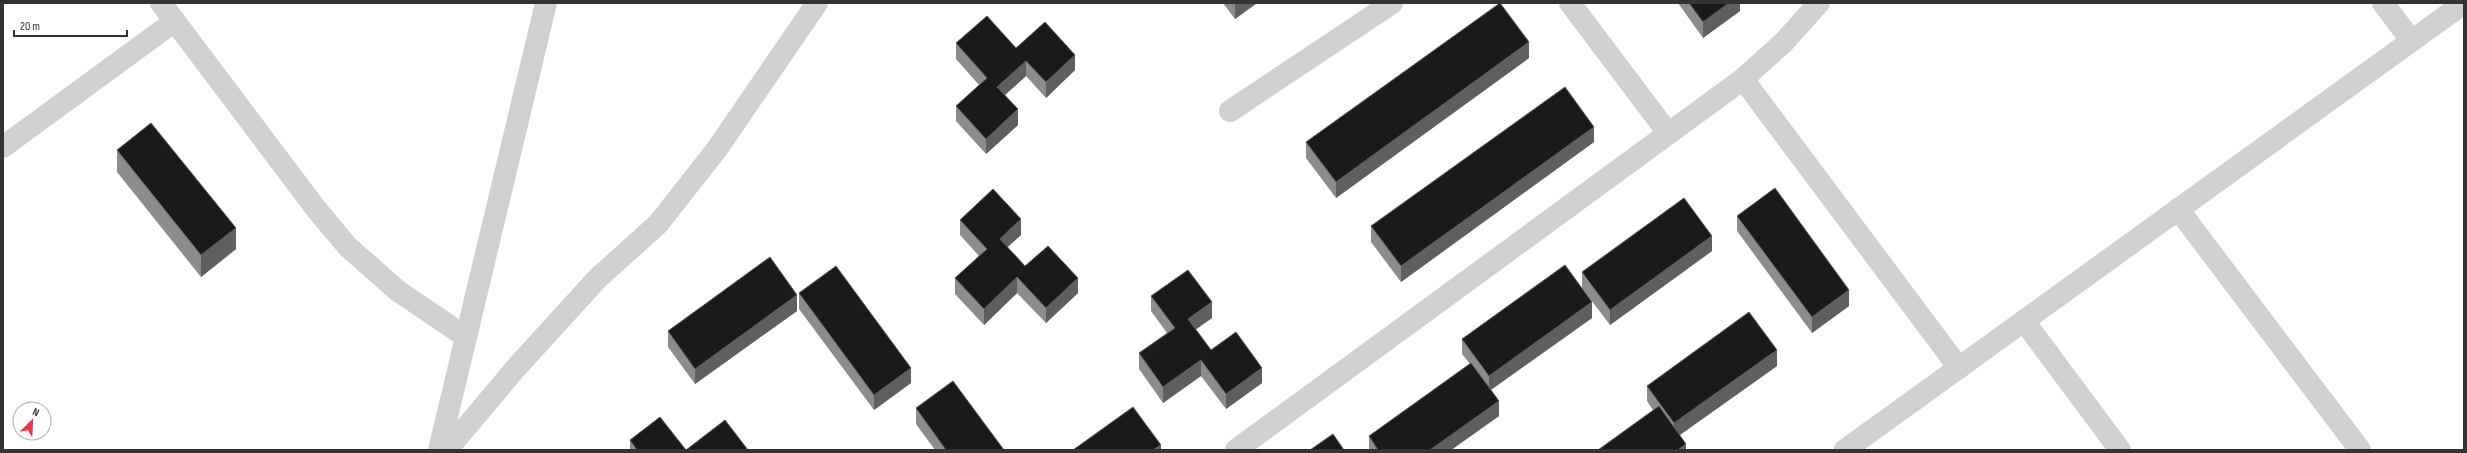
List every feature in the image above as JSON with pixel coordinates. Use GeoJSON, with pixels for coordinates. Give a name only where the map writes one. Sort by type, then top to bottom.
{"type":"FeatureCollection","features":[{"type":"Feature","properties":{"kind":"street"},"geometry":{"type":"LineString","coordinates":[[161,3],[317,210],[348,247],[398,291],[466,337]]}},
{"type":"Feature","properties":{"kind":"street"},"geometry":{"type":"LineString","coordinates":[[439,450],[546,3]]}},
{"type":"Feature","properties":{"kind":"street"},"geometry":{"type":"LineString","coordinates":[[447,450],[515,369],[598,278],[658,224],[717,149],[817,3]]}},
{"type":"Feature","properties":{"kind":"street"},"geometry":{"type":"LineString","coordinates":[[1230,110],[1392,3]]}},
{"type":"Feature","properties":{"kind":"street"},"geometry":{"type":"LineString","coordinates":[[1570,3],[1668,133]]}},
{"type":"Feature","properties":{"kind":"street"},"geometry":{"type":"LineString","coordinates":[[1236,450],[1743,79],[1784,42],[1819,3]]}},
{"type":"Feature","properties":{"kind":"street"},"geometry":{"type":"LineString","coordinates":[[2383,3],[2412,40]]}},
{"type":"Feature","properties":{"kind":"street"},"geometry":{"type":"LineString","coordinates":[[1845,450],[1870,443],[1959,368],[2464,3]]}},
{"type":"Feature","properties":{"kind":"street"},"geometry":{"type":"LineString","coordinates":[[3,147],[174,20]]}},
{"type":"Feature","properties":{"kind":"street"},"geometry":{"type":"LineString","coordinates":[[1743,79],[1959,368]]}},
{"type":"Feature","properties":{"kind":"street"},"geometry":{"type":"LineString","coordinates":[[2178,209],[2360,450]]}},
{"type":"Feature","properties":{"kind":"street"},"geometry":{"type":"LineString","coordinates":[[2024,321],[2120,450]]}},
{"type":"Feature","properties":{"kind":"building"},"geometry":{"type":"Polygon","coordinates":[[[1500,3],[1529,42],[1336,182],[1306,142],[1500,3]]]}},
{"type":"Feature","properties":{"kind":"building"},"geometry":{"type":"Polygon","coordinates":[[[1689,3],[1729,3],[1703,22],[1689,3]]]}},
{"type":"Feature","properties":{"kind":"building"},"geometry":{"type":"Polygon","coordinates":[[[987,16],[1016,48],[1045,22],[1075,55],[1046,82],[1026,61],[997,87],[1018,109],[986,139],[956,106],[987,78],[956,43],[987,16]]]}},
{"type":"Feature","properties":{"kind":"building"},"geometry":{"type":"Polygon","coordinates":[[[1565,87],[1594,127],[1401,266],[1371,226],[1565,87]]]}},
{"type":"Feature","properties":{"kind":"building"},"geometry":{"type":"Polygon","coordinates":[[[151,123],[236,228],[201,255],[117,150],[151,123]]]}},
{"type":"Feature","properties":{"kind":"building"},"geometry":{"type":"Polygon","coordinates":[[[1775,188],[1849,290],[1812,317],[1737,216],[1775,188]]]}},
{"type":"Feature","properties":{"kind":"building"},"geometry":{"type":"Polygon","coordinates":[[[993,189],[1021,219],[1000,239],[1025,266],[1048,246],[1078,278],[1046,308],[1017,277],[984,309],[955,278],[987,249],[960,220],[993,189]]]}},
{"type":"Feature","properties":{"kind":"building"},"geometry":{"type":"Polygon","coordinates":[[[1684,198],[1712,236],[1610,310],[1582,272],[1684,198]]]}},
{"type":"Feature","properties":{"kind":"building"},"geometry":{"type":"Polygon","coordinates":[[[770,257],[797,295],[695,369],[668,331],[770,257]]]}},
{"type":"Feature","properties":{"kind":"building"},"geometry":{"type":"Polygon","coordinates":[[[1565,265],[1592,302],[1489,376],[1462,339],[1565,265]]]}},
{"type":"Feature","properties":{"kind":"building"},"geometry":{"type":"Polygon","coordinates":[[[836,266],[911,368],[874,395],[799,293],[836,266]]]}},
{"type":"Feature","properties":{"kind":"building"},"geometry":{"type":"Polygon","coordinates":[[[1188,270],[1212,302],[1188,319],[1211,350],[1236,332],[1262,368],[1226,394],[1201,360],[1163,387],[1139,353],[1175,328],[1151,296],[1188,270]]]}},
{"type":"Feature","properties":{"kind":"building"},"geometry":{"type":"Polygon","coordinates":[[[1749,312],[1777,350],[1674,423],[1647,386],[1749,312]]]}},
{"type":"Feature","properties":{"kind":"building"},"geometry":{"type":"Polygon","coordinates":[[[1471,363],[1499,401],[1430,450],[1378,450],[1369,436],[1471,363]]]}},
{"type":"Feature","properties":{"kind":"building"},"geometry":{"type":"Polygon","coordinates":[[[953,381],[1004,450],[946,450],[916,408],[953,381]]]}},
{"type":"Feature","properties":{"kind":"building"},"geometry":{"type":"Polygon","coordinates":[[[1659,406],[1686,444],[1678,450],[1598,450],[1659,406]]]}},
{"type":"Feature","properties":{"kind":"building"},"geometry":{"type":"Polygon","coordinates":[[[1133,407],[1161,445],[1153,450],[1073,450],[1133,407]]]}},
{"type":"Feature","properties":{"kind":"building"},"geometry":{"type":"Polygon","coordinates":[[[660,417],[686,450],[637,450],[630,440],[660,417]]]}},
{"type":"Feature","properties":{"kind":"building"},"geometry":{"type":"Polygon","coordinates":[[[725,420],[748,450],[686,450],[725,420]]]}},
{"type":"Feature","properties":{"kind":"building"},"geometry":{"type":"Polygon","coordinates":[[[1333,434],[1344,450],[1310,450],[1333,434]]]}}]}
